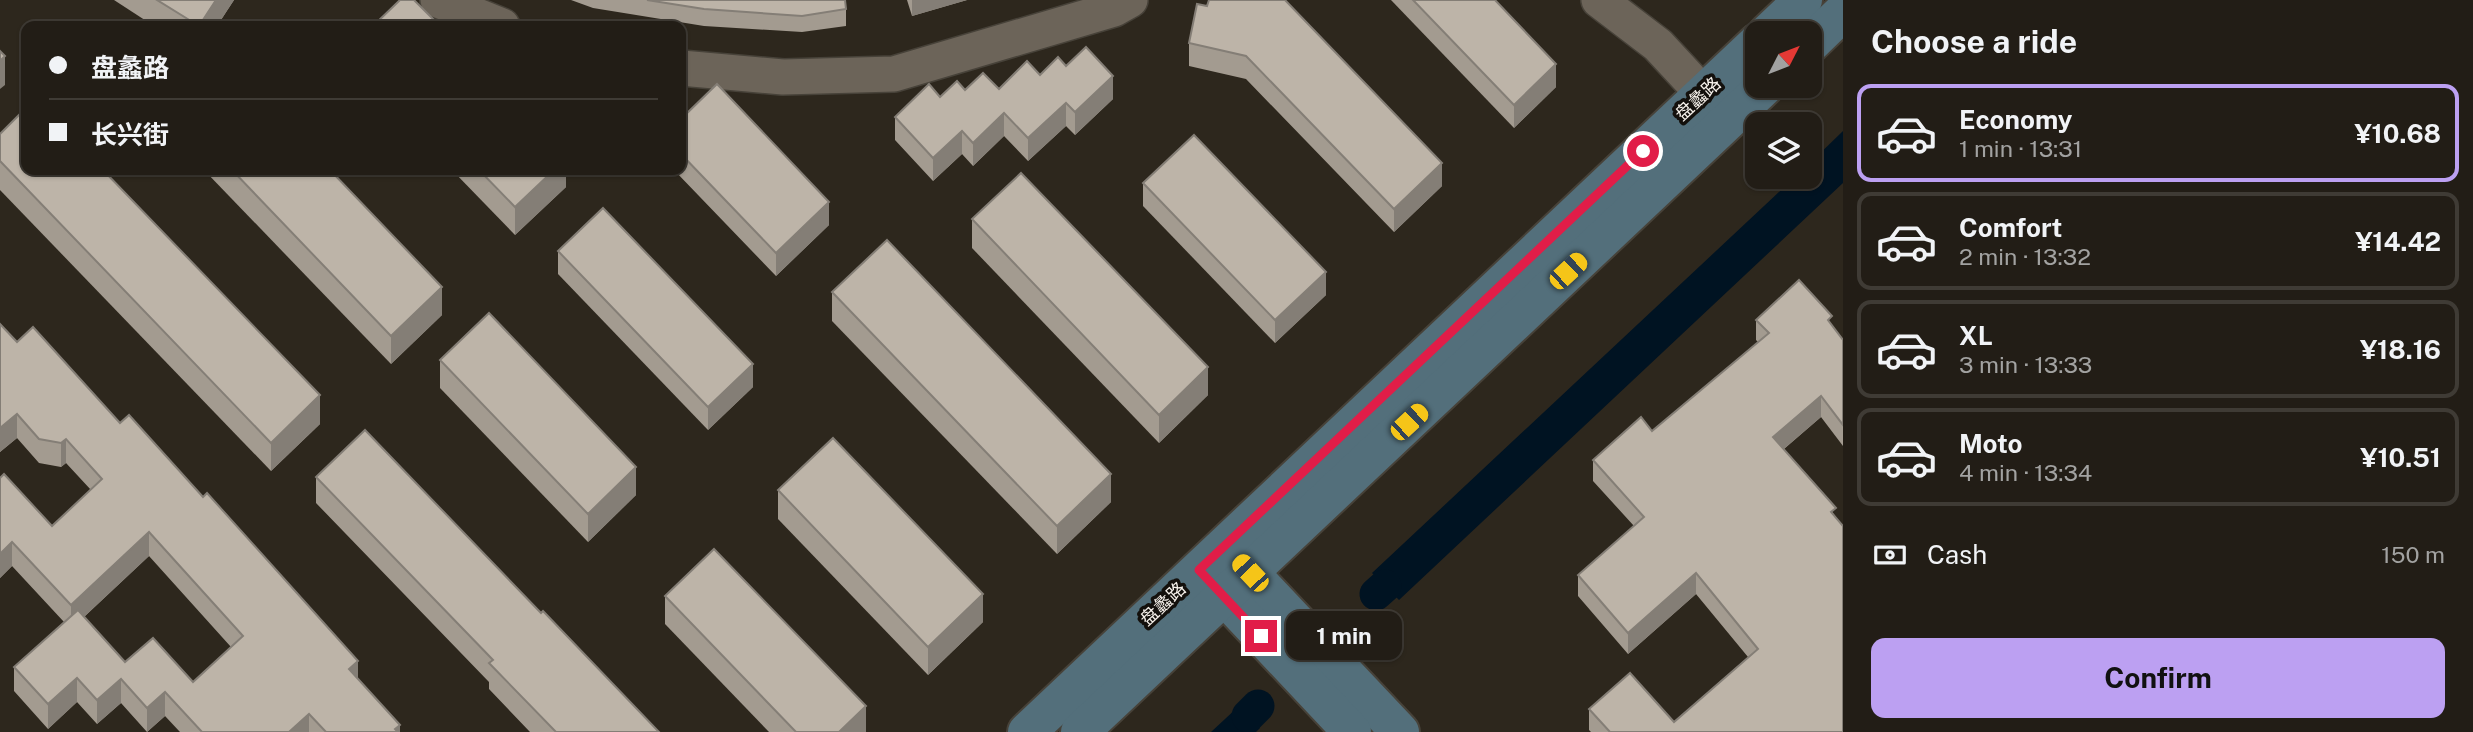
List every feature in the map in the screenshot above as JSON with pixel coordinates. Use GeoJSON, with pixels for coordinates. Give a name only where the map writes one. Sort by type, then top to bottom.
{"type":"FeatureCollection","features":[{"type":"Feature","properties":{"kind":"main road"},"geometry":{"type":"LineString","coordinates":[[1781,21],[1803,0]]}},
{"type":"Feature","properties":{"kind":"main road"},"geometry":{"type":"LineString","coordinates":[[1822,32],[1843,12]]}},
{"type":"Feature","properties":{"kind":"main road","name":"盘蠡路"},"geometry":{"type":"LineString","coordinates":[[1027,732],[1224,572],[1716,107],[1745,62]]}},
{"type":"Feature","properties":{"kind":"main road","name":"盘蠡路"},"geometry":{"type":"LineString","coordinates":[[1716,107],[1745,95]]}},
{"type":"Feature","properties":{"kind":"main road","name":"盘蠡路"},"geometry":{"type":"LineString","coordinates":[[1080,732],[1224,572]]}},
{"type":"Feature","properties":{"kind":"main road"},"geometry":{"type":"LineString","coordinates":[[1224,572],[1352,732]]}},
{"type":"Feature","properties":{"kind":"main road"},"geometry":{"type":"LineString","coordinates":[[1224,572],[1400,732]]}},
{"type":"Feature","properties":{"kind":"street"},"geometry":{"type":"LineString","coordinates":[[438,0],[490,21]]}},
{"type":"Feature","properties":{"kind":"street"},"geometry":{"type":"LineString","coordinates":[[686,68],[783,77],[894,74],[1114,9],[1130,0]]}},
{"type":"Feature","properties":{"kind":"street"},"geometry":{"type":"LineString","coordinates":[[1599,0],[1658,44],[1716,107]]}},
{"type":"Feature","properties":{"kind":"water"},"geometry":{"type":"Polygon","coordinates":[[[1843,131],[1843,183],[1399,600],[1372,573],[1782,189],[1822,189],[1822,151],[1843,131]]]}},
{"type":"Feature","properties":{"kind":"water"},"geometry":{"type":"Polygon","coordinates":[[[1239,706],[1260,728],[1256,732],[1211,732],[1239,706]]]}},
{"type":"Feature","properties":{"kind":"building"},"geometry":{"type":"Polygon","coordinates":[[[157,0],[216,0],[202,21],[191,21],[157,0]]]}},
{"type":"Feature","properties":{"kind":"building"},"geometry":{"type":"Polygon","coordinates":[[[400,0],[414,0],[435,21],[378,21],[400,0]]]}},
{"type":"Feature","properties":{"kind":"building"},"geometry":{"type":"Polygon","coordinates":[[[647,0],[845,0],[846,9],[802,16],[704,9],[647,0]]]}},
{"type":"Feature","properties":{"kind":"building"},"geometry":{"type":"Polygon","coordinates":[[[1209,0],[1285,0],[1442,163],[1394,209],[1246,56],[1189,43],[1197,4],[1207,6],[1209,0]]]}},
{"type":"Feature","properties":{"kind":"building"},"geometry":{"type":"Polygon","coordinates":[[[1413,0],[1495,0],[1556,64],[1514,105],[1413,0]]]}},
{"type":"Feature","properties":{"kind":"building"},"geometry":{"type":"Polygon","coordinates":[[[1086,47],[1113,76],[1075,112],[1066,103],[1028,138],[1004,113],[973,143],[962,131],[933,158],[895,117],[929,84],[940,97],[957,81],[965,90],[983,73],[999,89],[1027,61],[1040,75],[1058,57],[1066,66],[1086,47]]]}},
{"type":"Feature","properties":{"kind":"building"},"geometry":{"type":"Polygon","coordinates":[[[717,84],[829,202],[776,253],[686,159],[686,114],[717,84]]]}},
{"type":"Feature","properties":{"kind":"building"},"geometry":{"type":"Polygon","coordinates":[[[21,113],[21,175],[108,175],[320,395],[271,443],[0,161],[0,134],[21,113]]]}},
{"type":"Feature","properties":{"kind":"building"},"geometry":{"type":"Polygon","coordinates":[[[1194,135],[1326,272],[1275,320],[1143,183],[1194,135]]]}},
{"type":"Feature","properties":{"kind":"building"},"geometry":{"type":"Polygon","coordinates":[[[1021,173],[1208,367],[1159,415],[972,219],[1021,173]]]}},
{"type":"Feature","properties":{"kind":"building"},"geometry":{"type":"Polygon","coordinates":[[[237,175],[335,175],[442,287],[391,336],[237,175]]]}},
{"type":"Feature","properties":{"kind":"building"},"geometry":{"type":"Polygon","coordinates":[[[484,175],[549,175],[515,207],[484,175]]]}},
{"type":"Feature","properties":{"kind":"building"},"geometry":{"type":"Polygon","coordinates":[[[603,208],[753,364],[708,407],[558,251],[603,208]]]}},
{"type":"Feature","properties":{"kind":"building"},"geometry":{"type":"Polygon","coordinates":[[[887,240],[1111,474],[1057,526],[832,292],[887,240]]]}},
{"type":"Feature","properties":{"kind":"building"},"geometry":{"type":"Polygon","coordinates":[[[1799,280],[1832,316],[1828,320],[1843,340],[1843,425],[1821,396],[1773,437],[1836,508],[1831,512],[1843,526],[1843,732],[1610,732],[1589,709],[1630,673],[1674,722],[1758,649],[1696,573],[1628,633],[1578,575],[1644,517],[1593,460],[1641,417],[1652,431],[1769,333],[1756,320],[1799,280]]]}},
{"type":"Feature","properties":{"kind":"building"},"geometry":{"type":"Polygon","coordinates":[[[489,313],[636,467],[588,514],[440,360],[489,313]]]}},
{"type":"Feature","properties":{"kind":"building"},"geometry":{"type":"Polygon","coordinates":[[[0,324],[17,342],[33,327],[120,423],[129,415],[203,497],[207,493],[358,661],[349,669],[400,725],[395,729],[398,732],[326,732],[309,714],[289,732],[202,732],[165,692],[147,708],[121,679],[97,700],[77,678],[48,704],[14,667],[78,610],[125,662],[153,638],[193,682],[243,636],[149,532],[71,605],[12,542],[0,554],[0,478],[4,474],[52,526],[102,479],[66,439],[61,443],[39,439],[17,414],[0,428],[0,324]]]}},
{"type":"Feature","properties":{"kind":"building"},"geometry":{"type":"Polygon","coordinates":[[[365,430],[659,732],[556,732],[489,663],[493,660],[316,477],[365,430]]]}},
{"type":"Feature","properties":{"kind":"building"},"geometry":{"type":"Polygon","coordinates":[[[833,438],[983,594],[928,647],[778,490],[833,438]]]}},
{"type":"Feature","properties":{"kind":"building"},"geometry":{"type":"Polygon","coordinates":[[[714,549],[866,706],[839,732],[796,732],[665,596],[714,549]]]}},
{"type":"Feature","properties":{"kind":"waterway"},"geometry":{"type":"LineString","coordinates":[[1376,594],[1385,586]]}},
{"type":"Feature","properties":{"kind":"waterway"},"geometry":{"type":"LineString","coordinates":[[1248,716],[1258,706]]}},
{"type":"Feature","properties":{"kind":"route"},"geometry":{"type":"LineString","coordinates":[[1261,636],[1199,570],[1643,151]]}}]}
